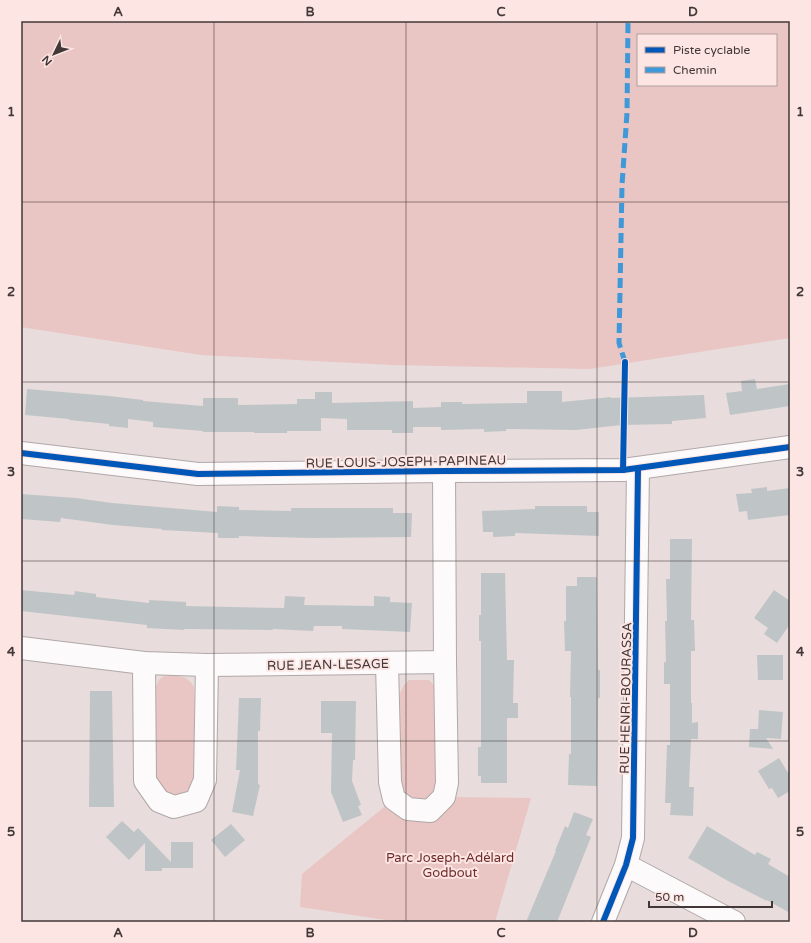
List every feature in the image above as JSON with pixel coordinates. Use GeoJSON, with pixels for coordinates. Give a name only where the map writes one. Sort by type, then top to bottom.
{"type":"FeatureCollection","features":[{"type":"Feature","properties":{"kind":"street","name":"RUE LOUIS-JOSEPH-PAPINEAU"},"geometry":{"type":"LineString","coordinates":[[21,453],[198,474],[638,469],[790,447]]}},
{"type":"Feature","properties":{"kind":"street","name":"RUE HENRI-BOURASSA"},"geometry":{"type":"LineString","coordinates":[[603,922],[626,865],[633,838],[638,469]]}},
{"type":"Feature","properties":{"kind":"street"},"geometry":{"type":"LineString","coordinates":[[387,664],[390,782],[394,799],[408,809],[430,811],[444,797],[447,783],[444,471]]}},
{"type":"Feature","properties":{"kind":"street","name":"RUE JEAN-LESAGE"},"geometry":{"type":"LineString","coordinates":[[21,648],[144,663],[208,665],[387,664],[445,662]]}},
{"type":"Feature","properties":{"kind":"street"},"geometry":{"type":"LineString","coordinates":[[144,663],[145,781],[159,801],[174,807],[196,801],[205,780],[208,665]]}},
{"type":"Feature","properties":{"kind":"street"},"geometry":{"type":"LineString","coordinates":[[626,865],[734,922]]}},
{"type":"Feature","properties":{"kind":"green space"},"geometry":{"type":"Polygon","coordinates":[[[21,21],[790,21],[790,338],[589,369],[393,365],[201,355],[21,327],[21,21]]]}},
{"type":"Feature","properties":{"kind":"green space"},"geometry":{"type":"Polygon","coordinates":[[[164,676],[177,676],[185,678],[194,687],[194,777],[187,791],[176,796],[165,796],[156,784],[155,689],[159,680],[164,676]]]}},
{"type":"Feature","properties":{"kind":"green space"},"geometry":{"type":"Polygon","coordinates":[[[409,680],[429,680],[436,687],[439,782],[432,796],[423,801],[410,800],[405,796],[401,789],[400,693],[404,685],[409,680]]]}},
{"type":"Feature","properties":{"kind":"green space","name":"Parc Joseph-Adélard Godbout"},"geometry":{"type":"Polygon","coordinates":[[[444,797],[531,798],[495,922],[399,922],[300,907],[302,874],[394,799],[408,809],[444,797]]]}},
{"type":"Feature","properties":{"kind":"building"},"geometry":{"type":"Polygon","coordinates":[[[755,379],[757,389],[790,384],[790,406],[730,415],[726,393],[742,391],[741,381],[755,379]]]}},
{"type":"Feature","properties":{"kind":"building"},"geometry":{"type":"Polygon","coordinates":[[[27,389],[203,406],[203,398],[238,398],[238,405],[297,404],[297,399],[315,399],[315,392],[332,392],[332,403],[413,401],[413,408],[441,407],[441,402],[462,402],[462,404],[527,403],[527,391],[562,391],[562,402],[611,397],[704,395],[706,418],[672,421],[672,424],[621,425],[576,430],[506,429],[506,431],[484,432],[484,429],[441,430],[441,427],[413,427],[413,433],[392,433],[392,430],[347,430],[347,419],[321,418],[321,431],[287,431],[287,433],[203,432],[153,427],[153,422],[128,419],[128,428],[109,426],[109,424],[25,415],[27,389]]]}},
{"type":"Feature","properties":{"kind":"building"},"geometry":{"type":"Polygon","coordinates":[[[767,487],[767,491],[790,488],[790,515],[748,520],[747,511],[739,512],[736,494],[752,493],[751,489],[767,487]]]}},
{"type":"Feature","properties":{"kind":"building"},"geometry":{"type":"Polygon","coordinates":[[[21,494],[217,512],[217,506],[239,507],[239,510],[291,511],[291,508],[393,508],[393,513],[412,513],[411,537],[312,538],[239,536],[239,538],[218,538],[218,533],[162,530],[61,518],[60,522],[21,519],[21,494]]]}},
{"type":"Feature","properties":{"kind":"building"},"geometry":{"type":"Polygon","coordinates":[[[535,506],[587,506],[587,512],[599,512],[599,536],[515,533],[515,536],[493,537],[493,532],[483,532],[482,511],[535,509],[535,506]]]}},
{"type":"Feature","properties":{"kind":"building"},"geometry":{"type":"Polygon","coordinates":[[[670,539],[692,539],[691,620],[694,620],[695,651],[691,651],[691,703],[692,723],[698,722],[698,739],[691,739],[689,787],[694,787],[693,816],[670,815],[671,803],[665,803],[667,745],[670,745],[670,684],[664,684],[664,662],[666,662],[665,621],[667,621],[666,579],[670,579],[670,539]]]}},
{"type":"Feature","properties":{"kind":"building"},"geometry":{"type":"Polygon","coordinates":[[[481,573],[505,573],[507,660],[514,660],[513,703],[518,703],[518,718],[507,718],[507,783],[481,783],[481,776],[478,776],[478,747],[481,747],[481,641],[479,641],[479,615],[481,615],[481,573]]]}},
{"type":"Feature","properties":{"kind":"building"},"geometry":{"type":"Polygon","coordinates":[[[577,577],[597,577],[598,670],[600,670],[600,698],[598,698],[597,786],[568,785],[569,754],[571,754],[571,651],[565,651],[564,621],[566,621],[566,586],[577,586],[577,577]]]}},
{"type":"Feature","properties":{"kind":"building"},"geometry":{"type":"Polygon","coordinates":[[[21,590],[74,595],[75,591],[96,594],[96,597],[149,603],[149,600],[186,602],[186,606],[284,608],[285,596],[305,597],[304,605],[374,606],[374,596],[390,597],[390,602],[412,603],[410,632],[342,629],[342,626],[314,626],[313,631],[273,629],[184,630],[147,628],[147,625],[21,611],[21,590]]]}},
{"type":"Feature","properties":{"kind":"building"},"geometry":{"type":"Polygon","coordinates":[[[774,590],[790,601],[790,624],[777,643],[764,634],[768,628],[754,618],[774,590]]]}},
{"type":"Feature","properties":{"kind":"building"},"geometry":{"type":"Polygon","coordinates":[[[757,655],[783,655],[783,680],[758,680],[757,655]]]}},
{"type":"Feature","properties":{"kind":"building"},"geometry":{"type":"Polygon","coordinates":[[[90,691],[112,691],[114,807],[89,807],[90,691]]]}},
{"type":"Feature","properties":{"kind":"building"},"geometry":{"type":"Polygon","coordinates":[[[239,698],[261,698],[260,731],[258,731],[258,784],[260,785],[253,816],[232,812],[240,770],[236,770],[239,698]]]}},
{"type":"Feature","properties":{"kind":"building"},"geometry":{"type":"Polygon","coordinates":[[[321,701],[356,701],[355,760],[353,760],[352,781],[361,805],[358,806],[362,815],[343,822],[331,792],[332,733],[321,733],[321,701]]]}},
{"type":"Feature","properties":{"kind":"building"},"geometry":{"type":"Polygon","coordinates":[[[759,710],[783,712],[781,739],[766,738],[773,749],[749,747],[750,729],[758,729],[759,710]]]}},
{"type":"Feature","properties":{"kind":"building"},"geometry":{"type":"Polygon","coordinates":[[[779,758],[790,776],[790,791],[778,798],[772,788],[769,789],[758,771],[779,758]]]}},
{"type":"Feature","properties":{"kind":"building"},"geometry":{"type":"Polygon","coordinates":[[[574,812],[593,819],[586,835],[591,837],[557,922],[526,922],[565,826],[568,828],[574,812]]]}},
{"type":"Feature","properties":{"kind":"building"},"geometry":{"type":"Polygon","coordinates":[[[122,821],[134,832],[138,828],[171,862],[171,842],[193,842],[193,868],[162,868],[162,871],[145,871],[145,843],[129,860],[106,837],[122,821]]]}},
{"type":"Feature","properties":{"kind":"building"},"geometry":{"type":"Polygon","coordinates":[[[231,824],[245,840],[225,857],[211,840],[231,824]]]}},
{"type":"Feature","properties":{"kind":"building"},"geometry":{"type":"Polygon","coordinates":[[[707,826],[755,855],[757,852],[771,859],[768,864],[790,877],[790,913],[728,881],[688,858],[707,826]]]}},
{"type":"Feature","properties":{"kind":"marked path"},"geometry":{"type":"LineString","coordinates":[[625,362],[619,343],[622,185],[627,113],[628,21]]}},
{"type":"Feature","properties":{"kind":"cycle path"},"geometry":{"type":"LineString","coordinates":[[623,470],[625,362]]}},
{"type":"Feature","properties":{"kind":"cycle path"},"geometry":{"type":"LineString","coordinates":[[21,453],[198,474],[623,470],[790,447]]}},
{"type":"Feature","properties":{"kind":"cycle path"},"geometry":{"type":"LineString","coordinates":[[603,922],[626,865],[633,838],[638,469]]}}]}
